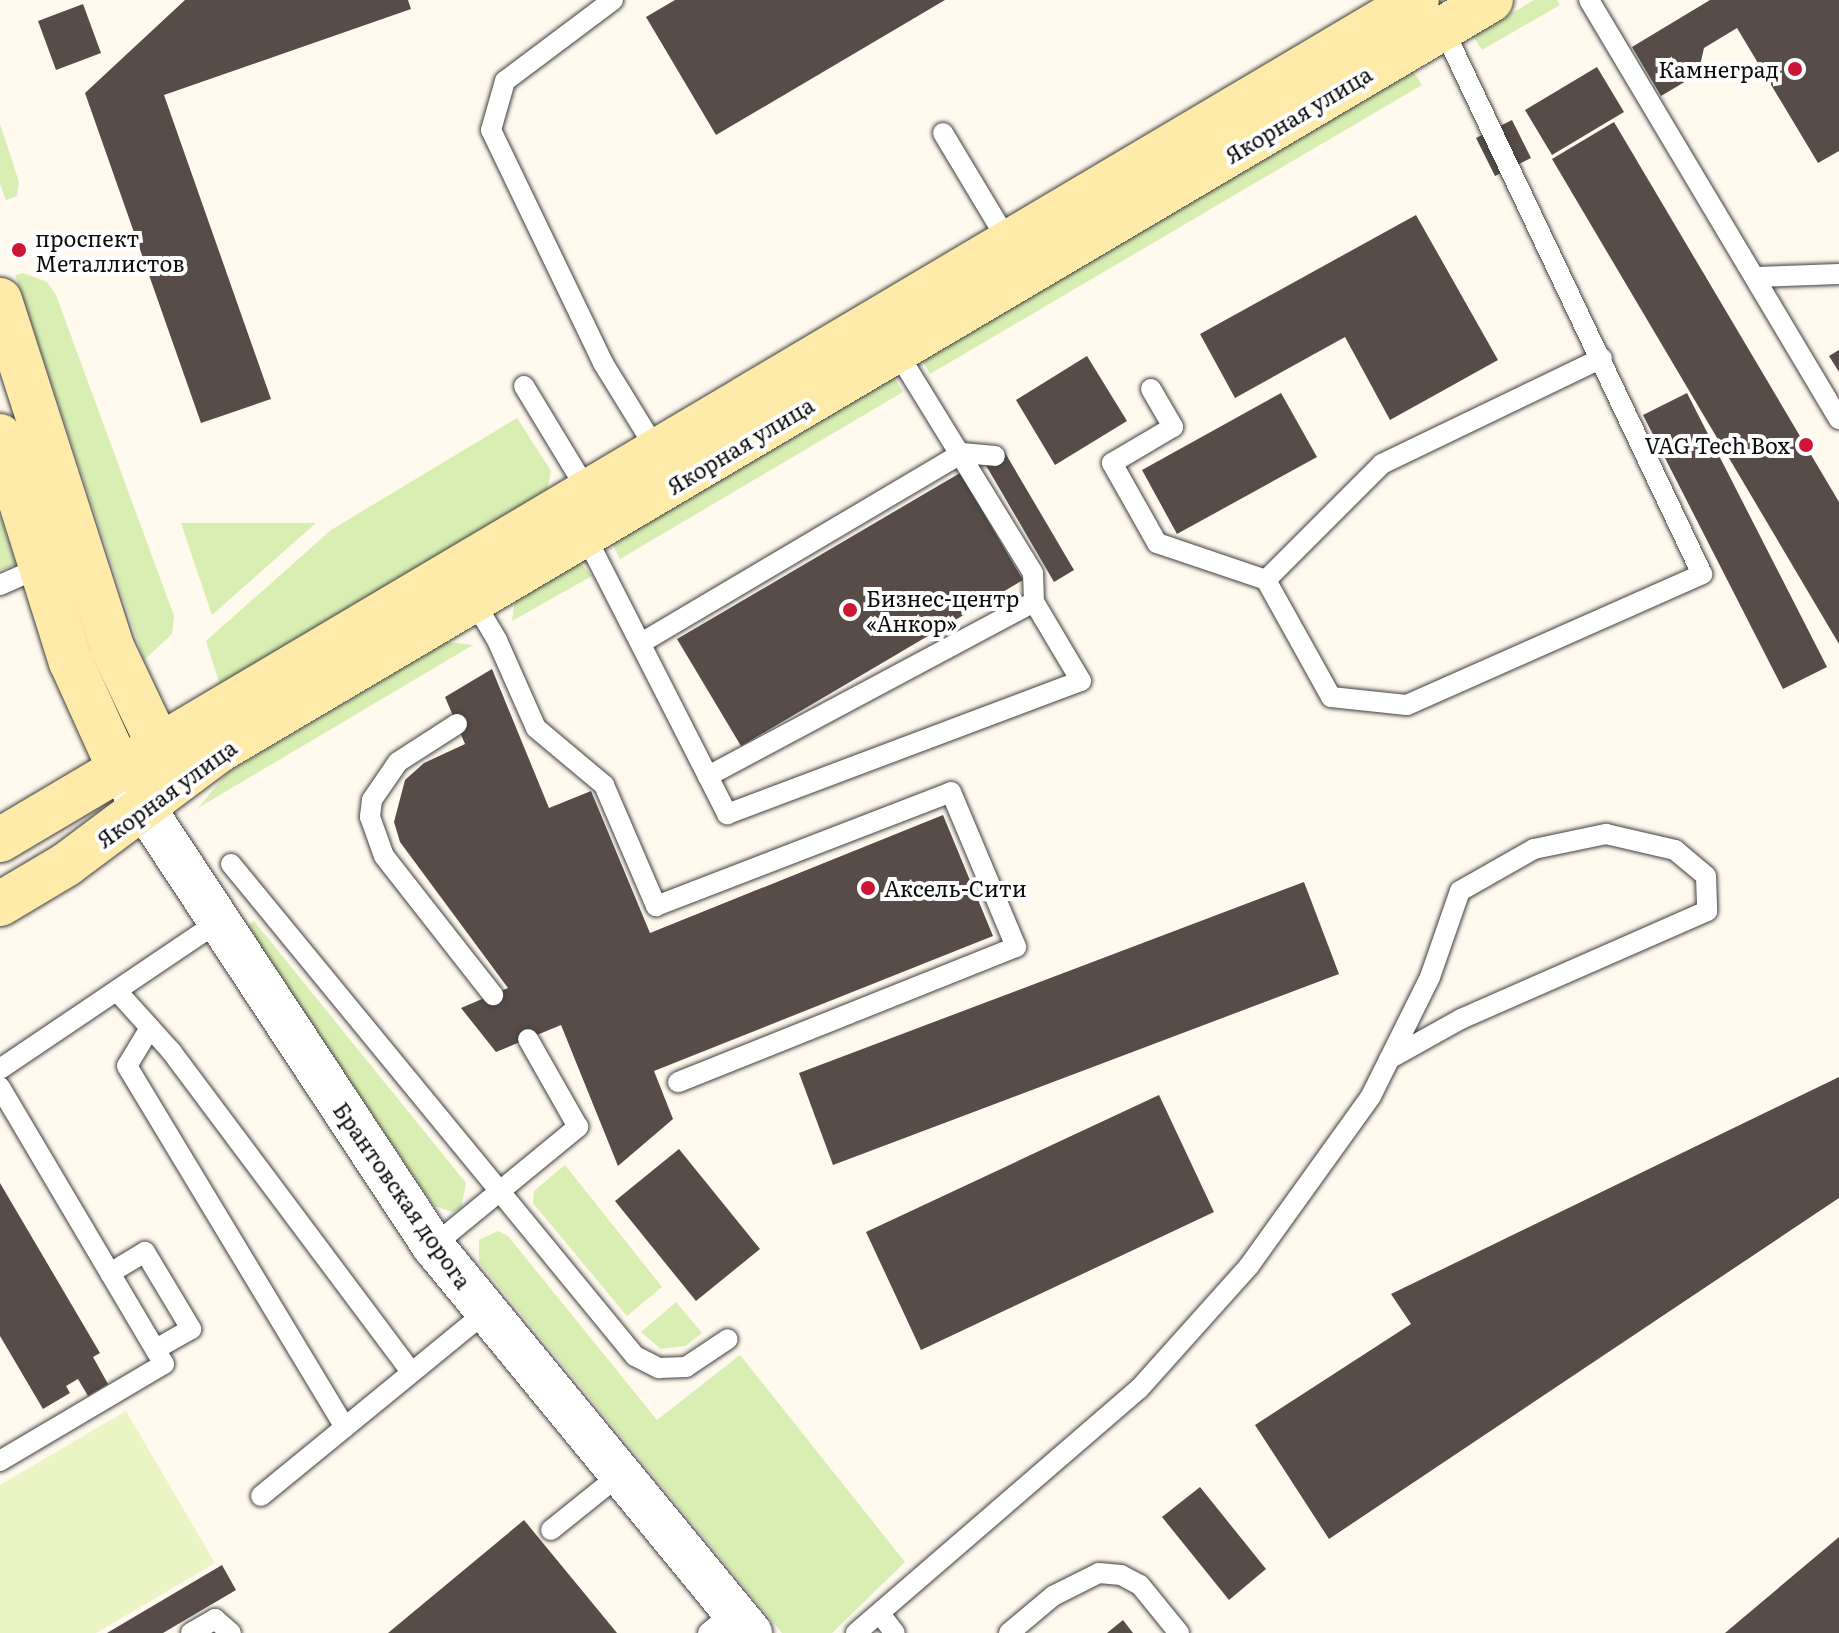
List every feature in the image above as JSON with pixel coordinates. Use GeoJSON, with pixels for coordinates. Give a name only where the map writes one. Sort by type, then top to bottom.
{"type":"FeatureCollection","features":[{"type":"Feature","properties":{"kind":"street","name":"Якорная улица"},"geometry":{"type":"LineString","coordinates":[[0,840],[159,746],[587,515],[667,468],[1008,241],[1429,9],[1491,0]]}},
{"type":"Feature","properties":{"kind":"street","name":"Якорная улица"},"geometry":{"type":"LineString","coordinates":[[667,468],[897,352],[1429,9]]}},
{"type":"Feature","properties":{"kind":"street"},"geometry":{"type":"LineString","coordinates":[[0,300],[112,647],[159,746],[144,810]]}},
{"type":"Feature","properties":{"kind":"street"},"geometry":{"type":"LineString","coordinates":[[0,436],[71,662],[120,770]]}},
{"type":"Feature","properties":{"kind":"street","name":"Якорная улица"},"geometry":{"type":"LineString","coordinates":[[0,904],[144,810],[218,751],[475,603],[587,515]]}},
{"type":"Feature","properties":{"kind":"street","name":"Брантовская дорога"},"geometry":{"type":"LineString","coordinates":[[120,770],[433,1246],[622,1473],[731,1626]]}},
{"type":"Feature","properties":{"kind":"lane"},"geometry":{"type":"LineString","coordinates":[[613,0],[505,81],[491,130],[603,363],[667,468]]}},
{"type":"Feature","properties":{"kind":"lane"},"geometry":{"type":"LineString","coordinates":[[1589,0],[1839,419]]}},
{"type":"Feature","properties":{"kind":"lane"},"geometry":{"type":"LineString","coordinates":[[1151,389],[1173,427],[1112,463],[1157,543],[1266,580],[1331,697],[1407,705],[1702,574],[1602,358],[1429,9]]}},
{"type":"Feature","properties":{"kind":"lane"},"geometry":{"type":"LineString","coordinates":[[943,133],[1008,241]]}},
{"type":"Feature","properties":{"kind":"lane"},"geometry":{"type":"LineString","coordinates":[[1757,277],[1839,274]]}},
{"type":"Feature","properties":{"kind":"lane"},"geometry":{"type":"LineString","coordinates":[[524,386],[587,515],[641,643],[727,814],[1081,681],[1034,602],[1033,573],[962,453],[897,352]]}},
{"type":"Feature","properties":{"kind":"lane"},"geometry":{"type":"LineString","coordinates":[[1266,580],[1382,464],[1602,358]]}},
{"type":"Feature","properties":{"kind":"lane"},"geometry":{"type":"LineString","coordinates":[[641,643],[962,453],[995,456]]}},
{"type":"Feature","properties":{"kind":"lane"},"geometry":{"type":"LineString","coordinates":[[0,585],[41,567]]}},
{"type":"Feature","properties":{"kind":"lane"},"geometry":{"type":"LineString","coordinates":[[708,776],[1034,602]]}},
{"type":"Feature","properties":{"kind":"lane"},"geometry":{"type":"LineString","coordinates":[[475,603],[511,693],[536,728],[604,785],[656,906],[951,792],[1016,947],[678,1082]]}},
{"type":"Feature","properties":{"kind":"lane"},"geometry":{"type":"LineString","coordinates":[[457,724],[398,762],[372,800],[370,817],[384,856],[493,995]]}},
{"type":"Feature","properties":{"kind":"lane"},"geometry":{"type":"LineString","coordinates":[[856,1633],[1139,1389],[1202,1323],[1362,1108],[1430,977],[1460,891],[1534,849],[1606,834],[1675,850],[1706,876],[1707,911],[1461,1019],[1389,1059]]}},
{"type":"Feature","properties":{"kind":"lane"},"geometry":{"type":"LineString","coordinates":[[231,864],[497,1192],[635,1356],[659,1368],[686,1367],[728,1339]]}},
{"type":"Feature","properties":{"kind":"lane"},"geometry":{"type":"LineString","coordinates":[[0,1069],[218,922]]}},
{"type":"Feature","properties":{"kind":"lane"},"geometry":{"type":"LineString","coordinates":[[117,991],[150,1028],[411,1372]]}},
{"type":"Feature","properties":{"kind":"lane"},"geometry":{"type":"LineString","coordinates":[[150,1028],[127,1066],[345,1427]]}},
{"type":"Feature","properties":{"kind":"lane"},"geometry":{"type":"LineString","coordinates":[[433,1246],[578,1127],[528,1039]]}},
{"type":"Feature","properties":{"kind":"lane"},"geometry":{"type":"LineString","coordinates":[[0,1087],[164,1364],[3,1454]]}},
{"type":"Feature","properties":{"kind":"lane"},"geometry":{"type":"LineString","coordinates":[[110,1273],[145,1252],[191,1329],[156,1349]]}},
{"type":"Feature","properties":{"kind":"lane"},"geometry":{"type":"LineString","coordinates":[[261,1496],[487,1311]]}},
{"type":"Feature","properties":{"kind":"lane"},"geometry":{"type":"LineString","coordinates":[[551,1530],[622,1473]]}},
{"type":"Feature","properties":{"kind":"lane"},"geometry":{"type":"LineString","coordinates":[[1009,1633],[1053,1596],[1099,1573],[1121,1575],[1140,1585],[1179,1633]]}},
{"type":"Feature","properties":{"kind":"lane"},"geometry":{"type":"LineString","coordinates":[[880,1614],[895,1633]]}},
{"type":"Feature","properties":{"kind":"lane"},"geometry":{"type":"LineString","coordinates":[[191,1633],[215,1619],[231,1633]]}},
{"type":"Feature","properties":{"kind":"green space"},"geometry":{"type":"Polygon","coordinates":[[[1534,0],[1557,0],[1560,5],[1482,50],[1473,36],[1534,0]]]}},
{"type":"Feature","properties":{"kind":"green space"},"geometry":{"type":"Polygon","coordinates":[[[1413,71],[1422,85],[930,374],[922,360],[1413,71]]]}},
{"type":"Feature","properties":{"kind":"green space"},"geometry":{"type":"Polygon","coordinates":[[[0,124],[19,182],[17,196],[6,200],[0,184],[0,124]]]}},
{"type":"Feature","properties":{"kind":"green space"},"geometry":{"type":"Polygon","coordinates":[[[23,273],[47,282],[56,295],[174,616],[172,634],[144,660],[15,275],[23,273]]]}},
{"type":"Feature","properties":{"kind":"green space"},"geometry":{"type":"Polygon","coordinates":[[[894,377],[903,392],[620,559],[612,543],[894,377]]]}},
{"type":"Feature","properties":{"kind":"green space"},"geometry":{"type":"Polygon","coordinates":[[[517,418],[551,471],[547,492],[220,685],[206,641],[331,530],[517,418]]]}},
{"type":"Feature","properties":{"kind":"green space"},"geometry":{"type":"Polygon","coordinates":[[[0,515],[16,565],[0,570],[0,515]]]}},
{"type":"Feature","properties":{"kind":"green space"},"geometry":{"type":"Polygon","coordinates":[[[181,523],[316,523],[212,615],[181,523]]]}},
{"type":"Feature","properties":{"kind":"green space"},"geometry":{"type":"Polygon","coordinates":[[[580,563],[592,576],[512,621],[515,600],[580,563]]]}},
{"type":"Feature","properties":{"kind":"green space"},"geometry":{"type":"Polygon","coordinates":[[[447,642],[473,645],[198,808],[227,773],[447,642]]]}},
{"type":"Feature","properties":{"kind":"green space"},"geometry":{"type":"Polygon","coordinates":[[[254,921],[466,1183],[461,1208],[453,1212],[434,1206],[245,928],[254,921]]]}},
{"type":"Feature","properties":{"kind":"green space"},"geometry":{"type":"Polygon","coordinates":[[[565,1165],[662,1287],[627,1316],[533,1203],[534,1191],[565,1165]]]}},
{"type":"Feature","properties":{"kind":"green space"},"geometry":{"type":"Polygon","coordinates":[[[498,1231],[508,1236],[657,1420],[740,1355],[905,1562],[832,1633],[782,1633],[479,1262],[479,1240],[498,1231]]]}},
{"type":"Feature","properties":{"kind":"green space"},"geometry":{"type":"Polygon","coordinates":[[[676,1302],[702,1333],[685,1346],[661,1349],[641,1332],[676,1302]]]}},
{"type":"Feature","properties":{"kind":"green space"},"geometry":{"type":"Polygon","coordinates":[[[126,1411],[215,1563],[96,1633],[0,1633],[0,1485],[126,1411]]]}},
{"type":"Feature","properties":{"kind":"building"},"geometry":{"type":"Polygon","coordinates":[[[185,0],[408,0],[411,9],[164,95],[271,399],[201,423],[85,93],[185,0]]]}},
{"type":"Feature","properties":{"kind":"building"},"geometry":{"type":"Polygon","coordinates":[[[675,0],[945,0],[716,135],[646,17],[675,0]]]}},
{"type":"Feature","properties":{"kind":"building"},"geometry":{"type":"Polygon","coordinates":[[[1710,0],[1839,0],[1839,151],[1818,163],[1737,28],[1704,48],[1698,74],[1661,96],[1632,47],[1710,0]]]}},
{"type":"Feature","properties":{"kind":"building"},"geometry":{"type":"Polygon","coordinates":[[[83,4],[101,53],[56,70],[38,21],[83,4]]]}},
{"type":"Feature","properties":{"kind":"building"},"geometry":{"type":"Polygon","coordinates":[[[1597,67],[1624,112],[1552,155],[1525,110],[1597,67]]]}},
{"type":"Feature","properties":{"kind":"building"},"geometry":{"type":"Polygon","coordinates":[[[1512,120],[1531,158],[1495,176],[1476,138],[1512,120]]]}},
{"type":"Feature","properties":{"kind":"building"},"geometry":{"type":"Polygon","coordinates":[[[1614,122],[1839,502],[1839,644],[1552,159],[1614,122]]]}},
{"type":"Feature","properties":{"kind":"building"},"geometry":{"type":"Polygon","coordinates":[[[1416,215],[1498,360],[1390,420],[1345,337],[1235,398],[1200,334],[1416,215]]]}},
{"type":"Feature","properties":{"kind":"building"},"geometry":{"type":"Polygon","coordinates":[[[1839,350],[1839,372],[1829,356],[1839,350]]]}},
{"type":"Feature","properties":{"kind":"building"},"geometry":{"type":"Polygon","coordinates":[[[1087,356],[1127,421],[1055,465],[1016,400],[1087,356]]]}},
{"type":"Feature","properties":{"kind":"building"},"geometry":{"type":"Polygon","coordinates":[[[1281,393],[1317,457],[1177,534],[1142,470],[1281,393]]]}},
{"type":"Feature","properties":{"kind":"building"},"geometry":{"type":"Polygon","coordinates":[[[1687,393],[1827,667],[1783,689],[1643,415],[1687,393]]]}},
{"type":"Feature","properties":{"kind":"building"},"geometry":{"type":"Polygon","coordinates":[[[1004,451],[1074,570],[1054,582],[984,462],[1004,451]]]}},
{"type":"Feature","properties":{"kind":"building","name":"Бизнес-центр «Анкор»"},"geometry":{"type":"Polygon","coordinates":[[[960,473],[1023,580],[741,746],[677,639],[960,473]]]}},
{"type":"Feature","properties":{"kind":"building","name":"Аксель-Сити"},"geometry":{"type":"Polygon","coordinates":[[[492,669],[549,808],[591,791],[650,933],[943,815],[993,936],[654,1071],[673,1119],[618,1166],[561,1025],[496,1052],[461,1008],[508,988],[400,842],[394,822],[405,780],[424,763],[465,744],[445,697],[492,669]]]}},
{"type":"Feature","properties":{"kind":"building"},"geometry":{"type":"Polygon","coordinates":[[[1304,882],[1339,974],[833,1165],[799,1073],[1304,882]]]}},
{"type":"Feature","properties":{"kind":"building"},"geometry":{"type":"Polygon","coordinates":[[[1839,1077],[1839,1198],[1329,1539],[1255,1425],[1411,1324],[1391,1294],[1839,1077]]]}},
{"type":"Feature","properties":{"kind":"building"},"geometry":{"type":"Polygon","coordinates":[[[1159,1095],[1214,1212],[921,1350],[866,1232],[1159,1095]]]}},
{"type":"Feature","properties":{"kind":"building"},"geometry":{"type":"Polygon","coordinates":[[[679,1149],[760,1249],[696,1301],[615,1201],[679,1149]]]}},
{"type":"Feature","properties":{"kind":"building"},"geometry":{"type":"Polygon","coordinates":[[[0,1183],[100,1353],[93,1357],[108,1384],[88,1396],[78,1379],[66,1386],[70,1393],[43,1409],[0,1336],[0,1183]]]}},
{"type":"Feature","properties":{"kind":"building"},"geometry":{"type":"Polygon","coordinates":[[[1200,1487],[1266,1569],[1229,1600],[1162,1517],[1200,1487]]]}},
{"type":"Feature","properties":{"kind":"building"},"geometry":{"type":"Polygon","coordinates":[[[524,1520],[617,1633],[388,1633],[524,1520]]]}},
{"type":"Feature","properties":{"kind":"building"},"geometry":{"type":"Polygon","coordinates":[[[1839,1537],[1839,1633],[1725,1633],[1839,1537]]]}},
{"type":"Feature","properties":{"kind":"building"},"geometry":{"type":"Polygon","coordinates":[[[222,1565],[236,1590],[163,1633],[107,1633],[222,1565]]]}},
{"type":"Feature","properties":{"kind":"building"},"geometry":{"type":"Polygon","coordinates":[[[1123,1620],[1133,1633],[1107,1633],[1123,1620]]]}},
{"type":"Feature","properties":{"kind":"place","name":"Камнеград"},"geometry":{"type":"Point","coordinates":[1795,69]}},
{"type":"Feature","properties":{"kind":"place","name":"проспект Металлистов"},"geometry":{"type":"Point","coordinates":[19,250]}},
{"type":"Feature","properties":{"kind":"place","name":"VAG Tech Box"},"geometry":{"type":"Point","coordinates":[1806,445]}},
{"type":"Feature","properties":{"kind":"place","name":"Бизнес-центр «Анкор»"},"geometry":{"type":"Point","coordinates":[850,610]}},
{"type":"Feature","properties":{"kind":"place","name":"Аксель-Сити"},"geometry":{"type":"Point","coordinates":[868,888]}}]}
